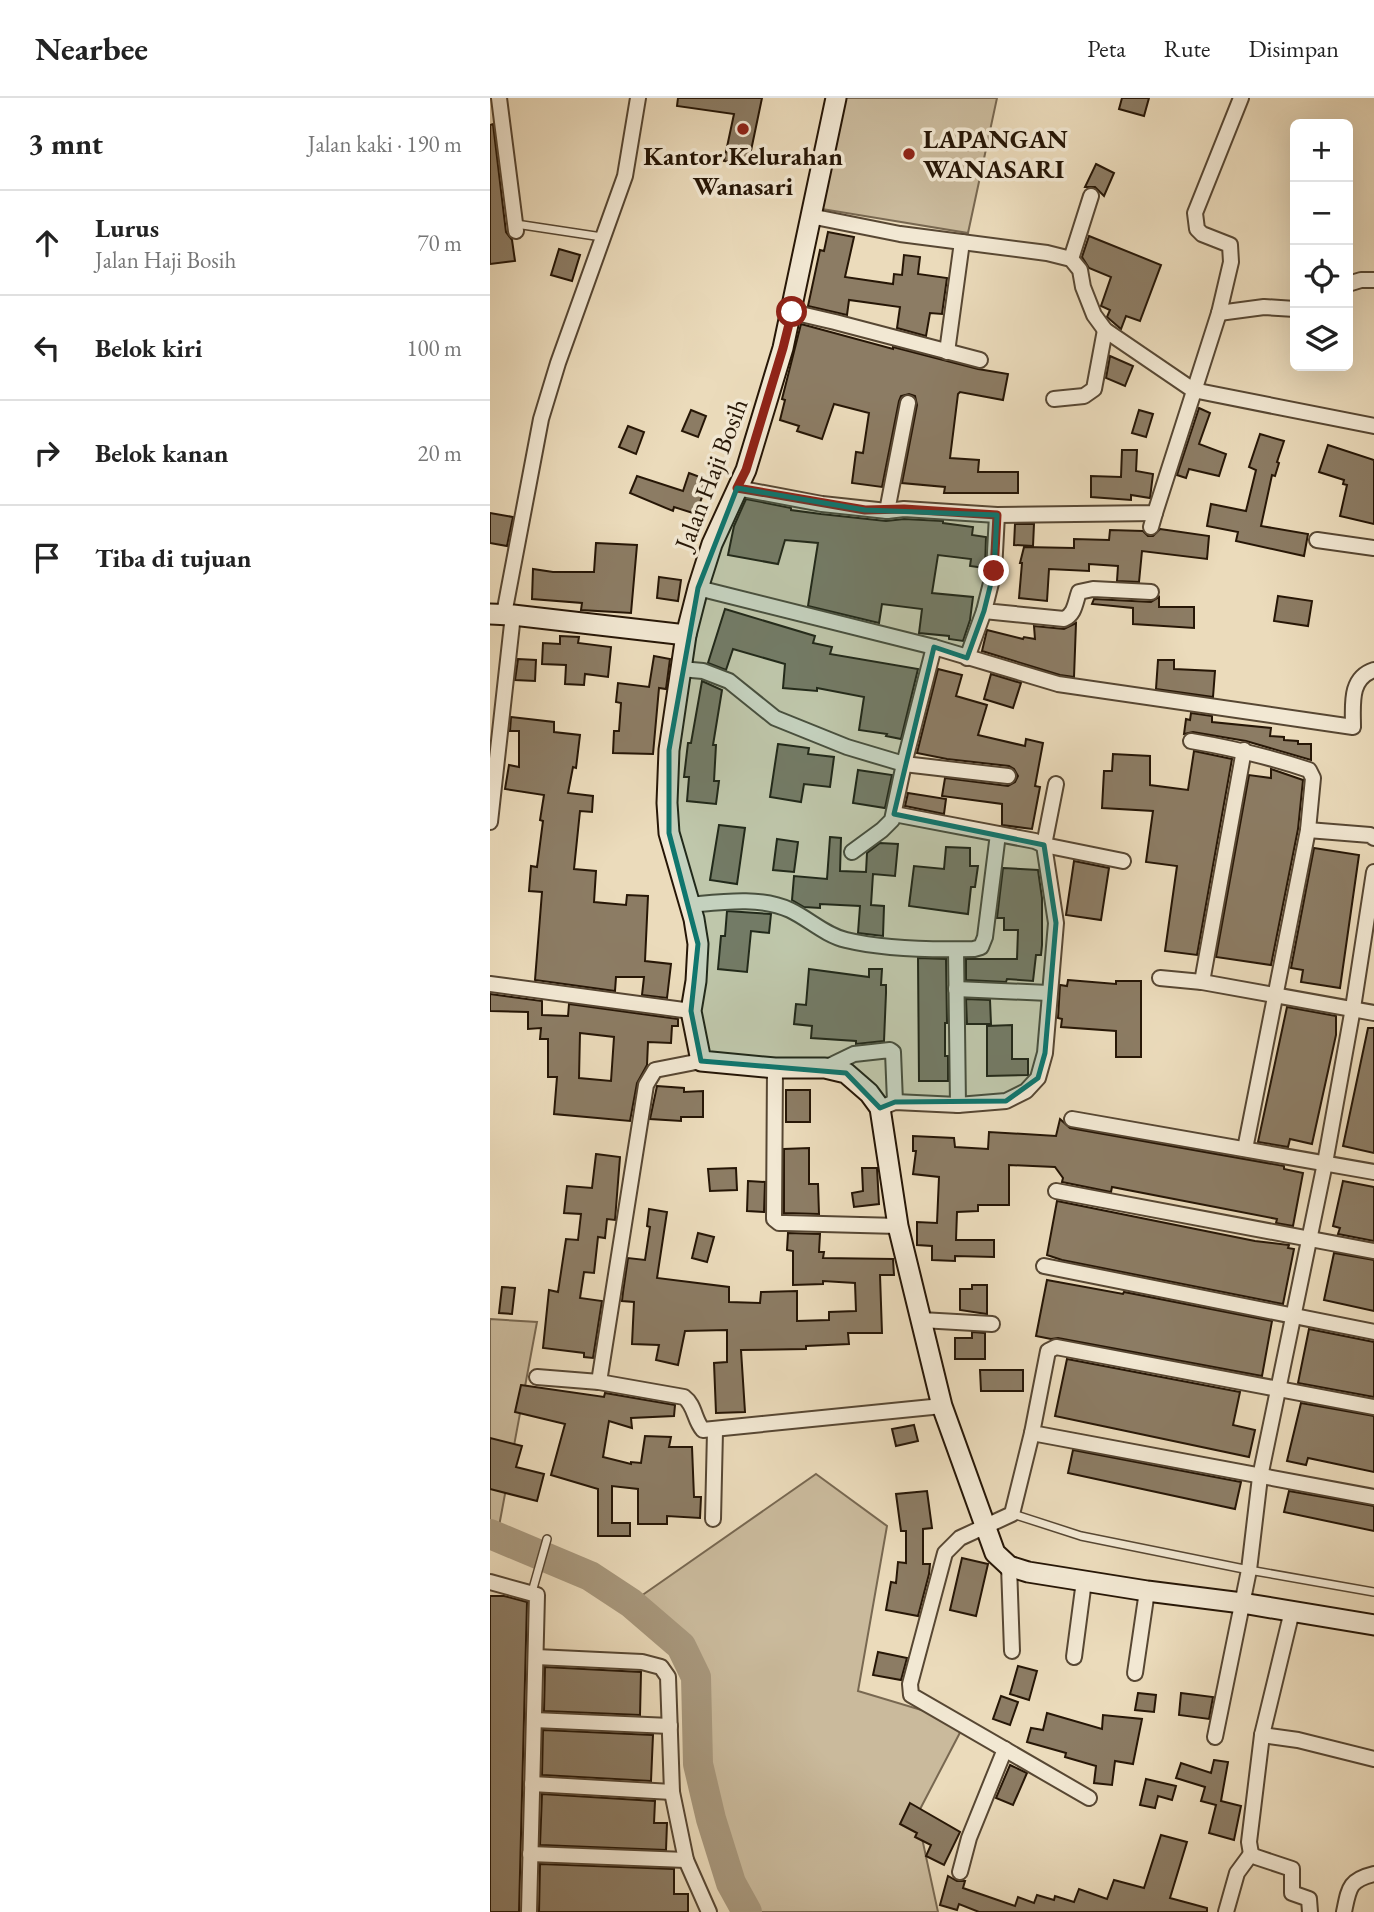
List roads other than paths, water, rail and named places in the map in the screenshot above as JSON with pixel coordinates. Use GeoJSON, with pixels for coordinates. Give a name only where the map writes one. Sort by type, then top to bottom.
{"type":"FeatureCollection","features":[{"type":"Feature","properties":{"kind":"street"},"geometry":{"type":"LineString","coordinates":[[499,98],[515,228]]}},
{"type":"Feature","properties":{"kind":"street"},"geometry":{"type":"LineString","coordinates":[[490,822],[502,614],[541,419],[558,363],[625,177],[638,98]]}},
{"type":"Feature","properties":{"kind":"street","name":"Jalan Haji Bosih"},"geometry":{"type":"LineString","coordinates":[[701,1061],[691,1011],[698,944],[690,905],[669,833],[669,750],[686,635],[698,588],[712,544],[746,470],[783,348],[836,98]]}},
{"type":"Feature","properties":{"kind":"street"},"geometry":{"type":"LineString","coordinates":[[737,488],[822,504],[887,511],[904,509],[1153,520],[1219,313],[1232,253],[1230,245],[1196,229],[1195,213],[1241,98]]}},
{"type":"Feature","properties":{"kind":"street"},"geometry":{"type":"LineString","coordinates":[[1071,259],[1091,196]]}},
{"type":"Feature","properties":{"kind":"street"},"geometry":{"type":"LineString","coordinates":[[810,216],[900,234],[1047,253],[1071,259],[1080,270],[1083,287],[1094,315],[1105,330],[1193,390],[1374,426]]}},
{"type":"Feature","properties":{"kind":"street"},"geometry":{"type":"LineString","coordinates":[[947,352],[962,242]]}},
{"type":"Feature","properties":{"kind":"street"},"geometry":{"type":"LineString","coordinates":[[1353,282],[1374,280]]}},
{"type":"Feature","properties":{"kind":"street"},"geometry":{"type":"LineString","coordinates":[[1219,313],[1264,307],[1290,309]]}},
{"type":"Feature","properties":{"kind":"street"},"geometry":{"type":"LineString","coordinates":[[792,312],[980,360]]}},
{"type":"Feature","properties":{"kind":"street"},"geometry":{"type":"LineString","coordinates":[[1054,399],[1084,396],[1094,389],[1105,330]]}},
{"type":"Feature","properties":{"kind":"street"},"geometry":{"type":"LineString","coordinates":[[887,511],[908,403]]}},
{"type":"Feature","properties":{"kind":"street"},"geometry":{"type":"LineString","coordinates":[[967,658],[984,611],[994,571],[997,515]]}},
{"type":"Feature","properties":{"kind":"street"},"geometry":{"type":"LineString","coordinates":[[1317,540],[1374,548]]}},
{"type":"Feature","properties":{"kind":"street"},"geometry":{"type":"LineString","coordinates":[[698,588],[934,647],[1058,684],[1353,727],[1355,687],[1366,673],[1374,670]]}},
{"type":"Feature","properties":{"kind":"street"},"geometry":{"type":"LineString","coordinates":[[984,611],[1064,619],[1073,611],[1079,592],[1093,589],[1151,592]]}},
{"type":"Feature","properties":{"kind":"street"},"geometry":{"type":"LineString","coordinates":[[502,614],[686,635]]}},
{"type":"Feature","properties":{"kind":"street"},"geometry":{"type":"LineString","coordinates":[[852,852],[888,825],[894,814],[934,647]]}},
{"type":"Feature","properties":{"kind":"street"},"geometry":{"type":"LineString","coordinates":[[681,669],[703,671],[729,681],[765,712],[789,725],[904,764],[1008,776]]}},
{"type":"Feature","properties":{"kind":"street"},"geometry":{"type":"LineString","coordinates":[[1191,741],[1244,750],[1309,770],[1313,778],[1308,830],[1245,1149]]}},
{"type":"Feature","properties":{"kind":"street"},"geometry":{"type":"LineString","coordinates":[[1202,982],[1244,750]]}},
{"type":"Feature","properties":{"kind":"street"},"geometry":{"type":"LineString","coordinates":[[599,1382],[646,1085],[655,1070],[701,1061],[775,1068],[825,1068],[846,1073],[888,1105],[958,1105],[1006,1101],[1026,1091],[1038,1078],[1045,1053],[1055,923],[1044,845],[1056,784]]}},
{"type":"Feature","properties":{"kind":"street"},"geometry":{"type":"LineString","coordinates":[[894,814],[1123,861]]}},
{"type":"Feature","properties":{"kind":"street"},"geometry":{"type":"LineString","coordinates":[[1308,830],[1370,835],[1374,838]]}},
{"type":"Feature","properties":{"kind":"street"},"geometry":{"type":"LineString","coordinates":[[690,905],[723,902],[764,903],[788,909],[844,940],[887,946],[974,949],[984,942],[999,834]]}},
{"type":"Feature","properties":{"kind":"street"},"geometry":{"type":"LineString","coordinates":[[1215,1737],[1249,1570],[1260,1477],[1325,1163],[1374,872]]}},
{"type":"Feature","properties":{"kind":"street"},"geometry":{"type":"LineString","coordinates":[[956,950],[958,1105]]}},
{"type":"Feature","properties":{"kind":"street"},"geometry":{"type":"LineString","coordinates":[[1160,978],[1202,982],[1374,1013]]}},
{"type":"Feature","properties":{"kind":"street"},"geometry":{"type":"LineString","coordinates":[[490,984],[691,1011]]}},
{"type":"Feature","properties":{"kind":"street"},"geometry":{"type":"LineString","coordinates":[[957,989],[1049,993]]}},
{"type":"Feature","properties":{"kind":"street"},"geometry":{"type":"LineString","coordinates":[[825,1068],[854,1054],[880,1049],[892,1052],[888,1105],[898,1226],[942,1406],[995,1553],[1009,1566],[1028,1572],[1147,1591],[1242,1602],[1374,1626]]}},
{"type":"Feature","properties":{"kind":"street"},"geometry":{"type":"LineString","coordinates":[[775,1068],[774,1219],[779,1223],[898,1226]]}},
{"type":"Feature","properties":{"kind":"street"},"geometry":{"type":"LineString","coordinates":[[1072,1119],[1374,1172]]}},
{"type":"Feature","properties":{"kind":"street"},"geometry":{"type":"LineString","coordinates":[[1056,1191],[1374,1251]]}},
{"type":"Feature","properties":{"kind":"street"},"geometry":{"type":"LineString","coordinates":[[1044,1266],[1374,1332]]}},
{"type":"Feature","properties":{"kind":"street"},"geometry":{"type":"LineString","coordinates":[[921,1320],[992,1324]]}},
{"type":"Feature","properties":{"kind":"street"},"geometry":{"type":"LineString","coordinates":[[1089,1798],[911,1695],[910,1684],[945,1553],[960,1538],[1012,1514],[1048,1351],[1054,1347],[1374,1407]]}},
{"type":"Feature","properties":{"kind":"street"},"geometry":{"type":"LineString","coordinates":[[537,1377],[599,1382],[684,1397],[690,1403],[703,1430],[942,1406]]}},
{"type":"Feature","properties":{"kind":"street"},"geometry":{"type":"LineString","coordinates":[[713,1520],[715,1430]]}},
{"type":"Feature","properties":{"kind":"street"},"geometry":{"type":"LineString","coordinates":[[1032,1433],[1374,1497]]}},
{"type":"Feature","properties":{"kind":"street"},"geometry":{"type":"LineString","coordinates":[[1009,1566],[1012,1651]]}},
{"type":"Feature","properties":{"kind":"street"},"geometry":{"type":"LineString","coordinates":[[1074,1657],[1084,1581]]}},
{"type":"Feature","properties":{"kind":"street"},"geometry":{"type":"LineString","coordinates":[[490,1582],[535,1589],[536,1657],[529,1912]]}},
{"type":"Feature","properties":{"kind":"street"},"geometry":{"type":"LineString","coordinates":[[1135,1673],[1147,1591]]}},
{"type":"Feature","properties":{"kind":"street"},"geometry":{"type":"LineString","coordinates":[[1226,1912],[1237,1873],[1251,1854],[1249,1833],[1262,1735],[1293,1611]]}},
{"type":"Feature","properties":{"kind":"street"},"geometry":{"type":"LineString","coordinates":[[536,1657],[642,1662],[661,1667],[668,1677],[672,1792],[686,1860],[709,1912]]}},
{"type":"Feature","properties":{"kind":"street"},"geometry":{"type":"LineString","coordinates":[[534,1720],[670,1726]]}},
{"type":"Feature","properties":{"kind":"street"},"geometry":{"type":"LineString","coordinates":[[1262,1735],[1298,1740],[1374,1759]]}},
{"type":"Feature","properties":{"kind":"street"},"geometry":{"type":"LineString","coordinates":[[960,1872],[969,1838],[1005,1749]]}},
{"type":"Feature","properties":{"kind":"street"},"geometry":{"type":"LineString","coordinates":[[532,1784],[672,1792]]}},
{"type":"Feature","properties":{"kind":"street"},"geometry":{"type":"LineString","coordinates":[[530,1854],[686,1860]]}},
{"type":"Feature","properties":{"kind":"street"},"geometry":{"type":"LineString","coordinates":[[1251,1854],[1292,1869],[1292,1893],[1309,1899],[1310,1912]]}},
{"type":"Feature","properties":{"kind":"street"},"geometry":{"type":"LineString","coordinates":[[1344,1912],[1351,1884],[1374,1874]]}},
{"type":"Feature","properties":{"kind":"lane"},"geometry":{"type":"LineString","coordinates":[[515,228],[603,237]]}},
{"type":"Feature","properties":{"kind":"lane"},"geometry":{"type":"LineString","coordinates":[[1012,1514],[1081,1536],[1374,1592]]}},
{"type":"Feature","properties":{"kind":"lane"},"geometry":{"type":"LineString","coordinates":[[535,1589],[547,1539]]}},
{"type":"Feature","properties":{"kind":"waterway"},"geometry":{"type":"LineString","coordinates":[[490,1534],[590,1576],[631,1603],[681,1646],[696,1677],[698,1764],[711,1819],[731,1883],[747,1912]]}},
{"type":"Feature","properties":{"kind":"place","name":"Kantor Kelurahan Wanasari"},"geometry":{"type":"Point","coordinates":[743,129]}},
{"type":"Feature","properties":{"kind":"place","name":"LAPANGAN WANASARI"},"geometry":{"type":"Point","coordinates":[909,154]}}]}
